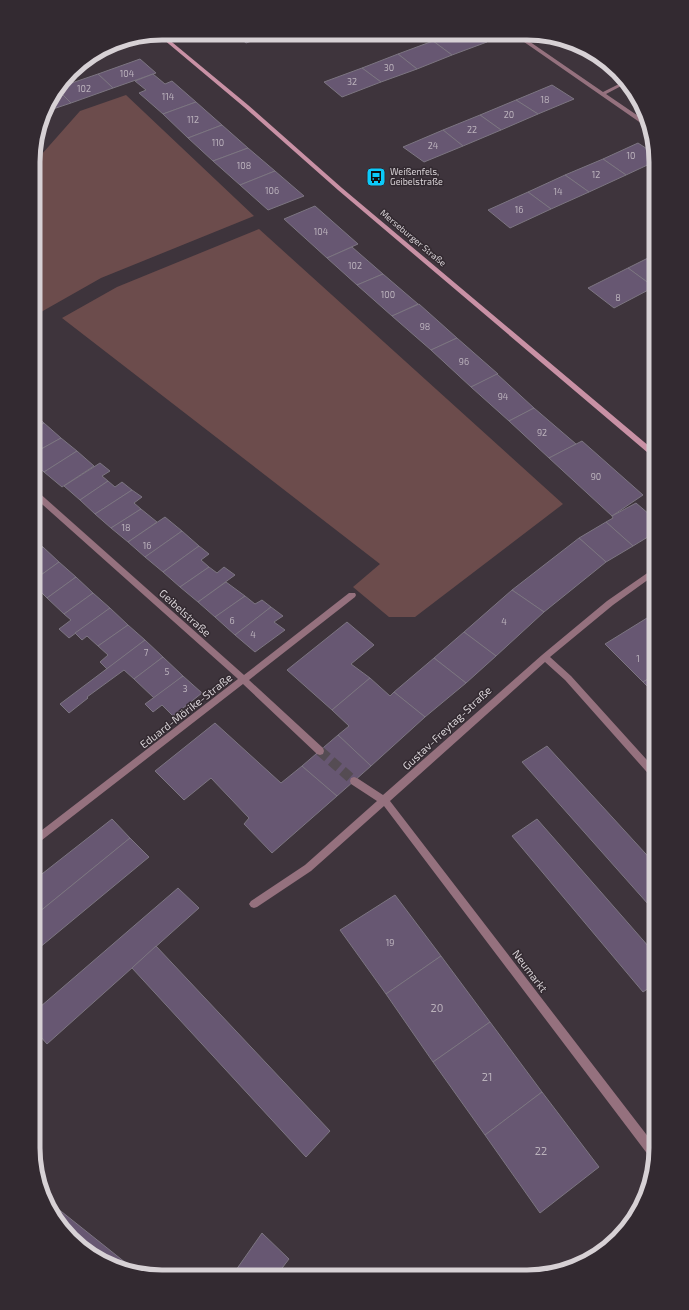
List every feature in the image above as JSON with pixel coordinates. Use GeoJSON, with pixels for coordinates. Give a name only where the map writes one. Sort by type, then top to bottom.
{"type":"FeatureCollection","features":[{"type":"Feature","properties":{"kind":"main road","name":"Merseburger Straße"},"geometry":{"type":"LineString","coordinates":[[166,40],[649,450]]}},
{"type":"Feature","properties":{"kind":"street"},"geometry":{"type":"LineString","coordinates":[[523,40],[642,122]]}},
{"type":"Feature","properties":{"kind":"street"},"geometry":{"type":"LineString","coordinates":[[602,94],[621,84]]}},
{"type":"Feature","properties":{"kind":"street","name":"Geibelstraße"},"geometry":{"type":"LineString","coordinates":[[40,498],[244,680],[320,751]]}},
{"type":"Feature","properties":{"kind":"street","name":"Gustav-Freytag-Straße"},"geometry":{"type":"LineString","coordinates":[[254,904],[308,868],[545,657],[610,603],[649,575]]}},
{"type":"Feature","properties":{"kind":"street","name":"Eduard-Mörike-Straße"},"geometry":{"type":"LineString","coordinates":[[40,838],[352,595]]}},
{"type":"Feature","properties":{"kind":"street"},"geometry":{"type":"LineString","coordinates":[[545,657],[568,678],[649,768]]}},
{"type":"Feature","properties":{"kind":"street"},"geometry":{"type":"LineString","coordinates":[[354,781],[385,801]]}},
{"type":"Feature","properties":{"kind":"street","name":"Neumarkt"},"geometry":{"type":"LineString","coordinates":[[385,801],[649,1147]]}},
{"type":"Feature","properties":{"kind":"shaded area"},"geometry":{"type":"Polygon","coordinates":[[[126,95],[254,216],[101,278],[40,313],[40,156],[80,111],[126,95]]]}},
{"type":"Feature","properties":{"kind":"shaded area"},"geometry":{"type":"Polygon","coordinates":[[[259,229],[563,504],[415,617],[389,617],[353,587],[380,564],[62,318],[117,287],[259,229]]]}},
{"type":"Feature","properties":{"kind":"building"},"geometry":{"type":"Polygon","coordinates":[[[242,40],[254,40],[246,43],[242,40]]]}},
{"type":"Feature","properties":{"kind":"building"},"geometry":{"type":"Polygon","coordinates":[[[484,40],[487,42],[452,55],[433,41],[484,40]]]}},
{"type":"Feature","properties":{"kind":"building"},"geometry":{"type":"Polygon","coordinates":[[[433,41],[452,55],[417,69],[398,54],[433,41]]]}},
{"type":"Feature","properties":{"kind":"building"},"geometry":{"type":"Polygon","coordinates":[[[398,54],[417,69],[381,82],[362,68],[398,54]]]}},
{"type":"Feature","properties":{"kind":"building"},"geometry":{"type":"Polygon","coordinates":[[[140,59],[156,73],[113,88],[98,74],[140,59]]]}},
{"type":"Feature","properties":{"kind":"building"},"geometry":{"type":"Polygon","coordinates":[[[362,68],[381,82],[342,97],[324,82],[362,68]]]}},
{"type":"Feature","properties":{"kind":"building"},"geometry":{"type":"Polygon","coordinates":[[[98,74],[113,88],[71,103],[61,93],[68,84],[98,74]]]}},
{"type":"Feature","properties":{"kind":"building"},"geometry":{"type":"Polygon","coordinates":[[[153,74],[165,84],[172,81],[196,102],[163,114],[139,93],[146,90],[135,81],[153,74]]]}},
{"type":"Feature","properties":{"kind":"building"},"geometry":{"type":"Polygon","coordinates":[[[552,85],[574,99],[538,114],[516,100],[552,85]]]}},
{"type":"Feature","properties":{"kind":"building"},"geometry":{"type":"Polygon","coordinates":[[[61,93],[71,103],[52,109],[61,93]]]}},
{"type":"Feature","properties":{"kind":"building"},"geometry":{"type":"Polygon","coordinates":[[[516,100],[538,114],[501,130],[480,115],[516,100]]]}},
{"type":"Feature","properties":{"kind":"building"},"geometry":{"type":"Polygon","coordinates":[[[196,102],[222,125],[188,138],[163,114],[196,102]]]}},
{"type":"Feature","properties":{"kind":"building"},"geometry":{"type":"Polygon","coordinates":[[[480,115],[501,130],[463,146],[443,130],[480,115]]]}},
{"type":"Feature","properties":{"kind":"building"},"geometry":{"type":"Polygon","coordinates":[[[222,125],[248,148],[213,161],[188,138],[222,125]]]}},
{"type":"Feature","properties":{"kind":"building"},"geometry":{"type":"Polygon","coordinates":[[[443,130],[463,146],[424,162],[403,147],[443,130]]]}},
{"type":"Feature","properties":{"kind":"building"},"geometry":{"type":"Polygon","coordinates":[[[638,143],[648,150],[649,164],[626,175],[603,159],[638,143]]]}},
{"type":"Feature","properties":{"kind":"building"},"geometry":{"type":"Polygon","coordinates":[[[248,148],[275,171],[240,185],[213,161],[248,148]]]}},
{"type":"Feature","properties":{"kind":"building"},"geometry":{"type":"Polygon","coordinates":[[[603,159],[626,175],[589,192],[565,175],[603,159]]]}},
{"type":"Feature","properties":{"kind":"building"},"geometry":{"type":"Polygon","coordinates":[[[275,171],[304,196],[268,210],[240,185],[275,171]]]}},
{"type":"Feature","properties":{"kind":"building"},"geometry":{"type":"Polygon","coordinates":[[[565,175],[589,192],[551,209],[528,192],[565,175]]]}},
{"type":"Feature","properties":{"kind":"building"},"geometry":{"type":"Polygon","coordinates":[[[528,192],[551,209],[510,228],[488,210],[528,192]]]}},
{"type":"Feature","properties":{"kind":"building"},"geometry":{"type":"Polygon","coordinates":[[[315,206],[358,244],[327,258],[284,219],[315,206]]]}},
{"type":"Feature","properties":{"kind":"building"},"geometry":{"type":"Polygon","coordinates":[[[352,247],[383,274],[357,285],[327,258],[352,247]]]}},
{"type":"Feature","properties":{"kind":"building"},"geometry":{"type":"Polygon","coordinates":[[[649,258],[649,283],[628,268],[649,258]]]}},
{"type":"Feature","properties":{"kind":"building"},"geometry":{"type":"Polygon","coordinates":[[[628,268],[649,283],[649,290],[614,308],[588,288],[628,268]]]}},
{"type":"Feature","properties":{"kind":"building"},"geometry":{"type":"Polygon","coordinates":[[[383,274],[418,304],[392,316],[357,285],[383,274]]]}},
{"type":"Feature","properties":{"kind":"building"},"geometry":{"type":"Polygon","coordinates":[[[419,304],[457,338],[431,350],[392,316],[419,304]]]}},
{"type":"Feature","properties":{"kind":"building"},"geometry":{"type":"Polygon","coordinates":[[[457,338],[498,374],[471,387],[431,350],[457,338]]]}},
{"type":"Feature","properties":{"kind":"building"},"geometry":{"type":"Polygon","coordinates":[[[497,374],[534,408],[509,421],[471,387],[497,374]]]}},
{"type":"Feature","properties":{"kind":"building"},"geometry":{"type":"Polygon","coordinates":[[[534,408],[576,444],[549,458],[509,421],[534,408]]]}},
{"type":"Feature","properties":{"kind":"building"},"geometry":{"type":"Polygon","coordinates":[[[40,419],[44,423],[40,425],[40,419]]]}},
{"type":"Feature","properties":{"kind":"building"},"geometry":{"type":"Polygon","coordinates":[[[44,423],[61,438],[40,450],[40,425],[44,423]]]}},
{"type":"Feature","properties":{"kind":"building"},"geometry":{"type":"Polygon","coordinates":[[[61,438],[77,451],[44,472],[40,468],[40,450],[61,438]]]}},
{"type":"Feature","properties":{"kind":"building"},"geometry":{"type":"Polygon","coordinates":[[[582,441],[643,495],[612,516],[549,458],[582,441]]]}},
{"type":"Feature","properties":{"kind":"building"},"geometry":{"type":"Polygon","coordinates":[[[77,451],[94,466],[62,487],[44,472],[77,451]]]}},
{"type":"Feature","properties":{"kind":"building"},"geometry":{"type":"Polygon","coordinates":[[[100,463],[110,471],[102,476],[108,481],[80,500],[64,486],[100,463]]]}},
{"type":"Feature","properties":{"kind":"building"},"geometry":{"type":"Polygon","coordinates":[[[108,481],[115,487],[122,482],[132,490],[95,514],[80,500],[108,481]]]}},
{"type":"Feature","properties":{"kind":"building"},"geometry":{"type":"Polygon","coordinates":[[[132,490],[142,497],[134,503],[141,509],[111,528],[95,514],[132,490]]]}},
{"type":"Feature","properties":{"kind":"building"},"geometry":{"type":"Polygon","coordinates":[[[636,503],[649,514],[649,536],[633,546],[606,522],[613,518],[612,516],[636,503]]]}},
{"type":"Feature","properties":{"kind":"building"},"geometry":{"type":"Polygon","coordinates":[[[141,509],[157,522],[128,542],[111,528],[141,509]]]}},
{"type":"Feature","properties":{"kind":"building"},"geometry":{"type":"Polygon","coordinates":[[[165,517],[182,531],[145,557],[128,542],[165,517]]]}},
{"type":"Feature","properties":{"kind":"building"},"geometry":{"type":"Polygon","coordinates":[[[606,522],[633,546],[606,562],[579,538],[606,522]]]}},
{"type":"Feature","properties":{"kind":"building"},"geometry":{"type":"Polygon","coordinates":[[[182,531],[199,546],[163,572],[145,557],[182,531]]]}},
{"type":"Feature","properties":{"kind":"building"},"geometry":{"type":"Polygon","coordinates":[[[579,538],[606,562],[544,612],[512,590],[579,538]]]}},
{"type":"Feature","properties":{"kind":"building"},"geometry":{"type":"Polygon","coordinates":[[[199,546],[209,554],[201,560],[209,567],[180,587],[163,572],[199,546]]]}},
{"type":"Feature","properties":{"kind":"building"},"geometry":{"type":"Polygon","coordinates":[[[43,547],[59,562],[40,576],[40,549],[43,547]]]}},
{"type":"Feature","properties":{"kind":"building"},"geometry":{"type":"Polygon","coordinates":[[[59,562],[76,577],[47,598],[40,591],[40,576],[59,562]]]}},
{"type":"Feature","properties":{"kind":"building"},"geometry":{"type":"Polygon","coordinates":[[[209,567],[217,573],[224,567],[235,575],[198,602],[180,587],[209,567]]]}},
{"type":"Feature","properties":{"kind":"building"},"geometry":{"type":"Polygon","coordinates":[[[76,577],[93,593],[64,614],[47,598],[76,577]]]}},
{"type":"Feature","properties":{"kind":"building"},"geometry":{"type":"Polygon","coordinates":[[[226,582],[245,596],[215,617],[198,602],[226,582]]]}},
{"type":"Feature","properties":{"kind":"building"},"geometry":{"type":"Polygon","coordinates":[[[512,590],[544,612],[496,656],[464,632],[512,590]]]}},
{"type":"Feature","properties":{"kind":"building"},"geometry":{"type":"Polygon","coordinates":[[[93,593],[110,608],[69,638],[59,629],[71,620],[64,614],[93,593]]]}},
{"type":"Feature","properties":{"kind":"building"},"geometry":{"type":"Polygon","coordinates":[[[245,596],[255,604],[262,600],[271,607],[235,635],[215,617],[245,596]]]}},
{"type":"Feature","properties":{"kind":"building"},"geometry":{"type":"Polygon","coordinates":[[[271,607],[283,616],[274,622],[285,630],[255,652],[235,635],[271,607]]]}},
{"type":"Feature","properties":{"kind":"building"},"geometry":{"type":"Polygon","coordinates":[[[110,608],[128,625],[98,646],[87,636],[82,640],[75,633],[110,608]]]}},
{"type":"Feature","properties":{"kind":"building"},"geometry":{"type":"Polygon","coordinates":[[[647,618],[649,620],[649,678],[643,682],[605,644],[647,618]]]}},
{"type":"Feature","properties":{"kind":"building"},"geometry":{"type":"Polygon","coordinates":[[[347,622],[374,645],[351,664],[370,678],[332,710],[287,670],[347,622]]]}},
{"type":"Feature","properties":{"kind":"building"},"geometry":{"type":"Polygon","coordinates":[[[128,625],[145,640],[107,669],[100,662],[108,655],[98,646],[128,625]]]}},
{"type":"Feature","properties":{"kind":"building"},"geometry":{"type":"Polygon","coordinates":[[[464,632],[496,656],[466,683],[434,658],[464,632]]]}},
{"type":"Feature","properties":{"kind":"building"},"geometry":{"type":"Polygon","coordinates":[[[145,640],[163,657],[134,679],[124,670],[87,697],[88,698],[69,713],[60,704],[145,640]]]}},
{"type":"Feature","properties":{"kind":"building"},"geometry":{"type":"Polygon","coordinates":[[[163,657],[183,676],[154,698],[134,679],[163,657]]]}},
{"type":"Feature","properties":{"kind":"building"},"geometry":{"type":"Polygon","coordinates":[[[434,658],[466,683],[425,717],[394,692],[434,658]]]}},
{"type":"Feature","properties":{"kind":"building"},"geometry":{"type":"Polygon","coordinates":[[[183,676],[202,693],[173,716],[162,705],[153,712],[145,704],[183,676]]]}},
{"type":"Feature","properties":{"kind":"building"},"geometry":{"type":"Polygon","coordinates":[[[370,678],[390,696],[394,692],[425,717],[371,766],[338,735],[349,726],[332,710],[370,678]]]}},
{"type":"Feature","properties":{"kind":"building"},"geometry":{"type":"Polygon","coordinates":[[[649,678],[649,688],[643,682],[649,678]]]}},
{"type":"Feature","properties":{"kind":"building"},"geometry":{"type":"Polygon","coordinates":[[[215,723],[281,783],[302,766],[337,796],[272,853],[244,824],[249,818],[211,778],[184,800],[155,771],[215,723]]]}},
{"type":"Feature","properties":{"kind":"building"},"geometry":{"type":"Polygon","coordinates":[[[338,735],[371,766],[337,796],[302,766],[338,735]]]}},
{"type":"Feature","properties":{"kind":"building"},"geometry":{"type":"Polygon","coordinates":[[[547,746],[649,857],[649,905],[522,762],[547,746]]]}},
{"type":"Feature","properties":{"kind":"building"},"geometry":{"type":"Polygon","coordinates":[[[112,819],[130,838],[40,911],[40,876],[112,819]]]}},
{"type":"Feature","properties":{"kind":"building"},"geometry":{"type":"Polygon","coordinates":[[[537,819],[649,947],[649,988],[643,992],[512,836],[537,819]]]}},
{"type":"Feature","properties":{"kind":"building"},"geometry":{"type":"Polygon","coordinates":[[[130,838],[149,857],[40,947],[40,911],[130,838]]]}},
{"type":"Feature","properties":{"kind":"building"},"geometry":{"type":"Polygon","coordinates":[[[178,888],[199,908],[47,1044],[40,1036],[40,1007],[178,888]]]}},
{"type":"Feature","properties":{"kind":"building"},"geometry":{"type":"Polygon","coordinates":[[[395,895],[441,956],[386,994],[340,930],[395,895]]]}},
{"type":"Feature","properties":{"kind":"building"},"geometry":{"type":"Polygon","coordinates":[[[156,946],[330,1131],[306,1157],[132,968],[156,946]]]}},
{"type":"Feature","properties":{"kind":"building"},"geometry":{"type":"Polygon","coordinates":[[[441,956],[490,1022],[433,1062],[386,994],[441,956]]]}},
{"type":"Feature","properties":{"kind":"building"},"geometry":{"type":"Polygon","coordinates":[[[490,1022],[542,1092],[485,1135],[433,1062],[490,1022]]]}},
{"type":"Feature","properties":{"kind":"building"},"geometry":{"type":"Polygon","coordinates":[[[542,1092],[599,1167],[540,1213],[485,1135],[542,1092]]]}},
{"type":"Feature","properties":{"kind":"building"},"geometry":{"type":"Polygon","coordinates":[[[54,1206],[126,1263],[125,1264],[115,1261],[88,1245],[65,1222],[54,1206]]]}},
{"type":"Feature","properties":{"kind":"building"},"geometry":{"type":"Polygon","coordinates":[[[262,1233],[289,1259],[281,1270],[236,1270],[262,1233]]]}},
{"type":"Feature","properties":{"kind":"tunnel"},"geometry":{"type":"LineString","coordinates":[[320,751],[354,781]]}},
{"type":"Feature","properties":{"kind":"place","name":"Weißenfels, Geibelstraße"},"geometry":{"type":"Point","coordinates":[376,177]}}]}
